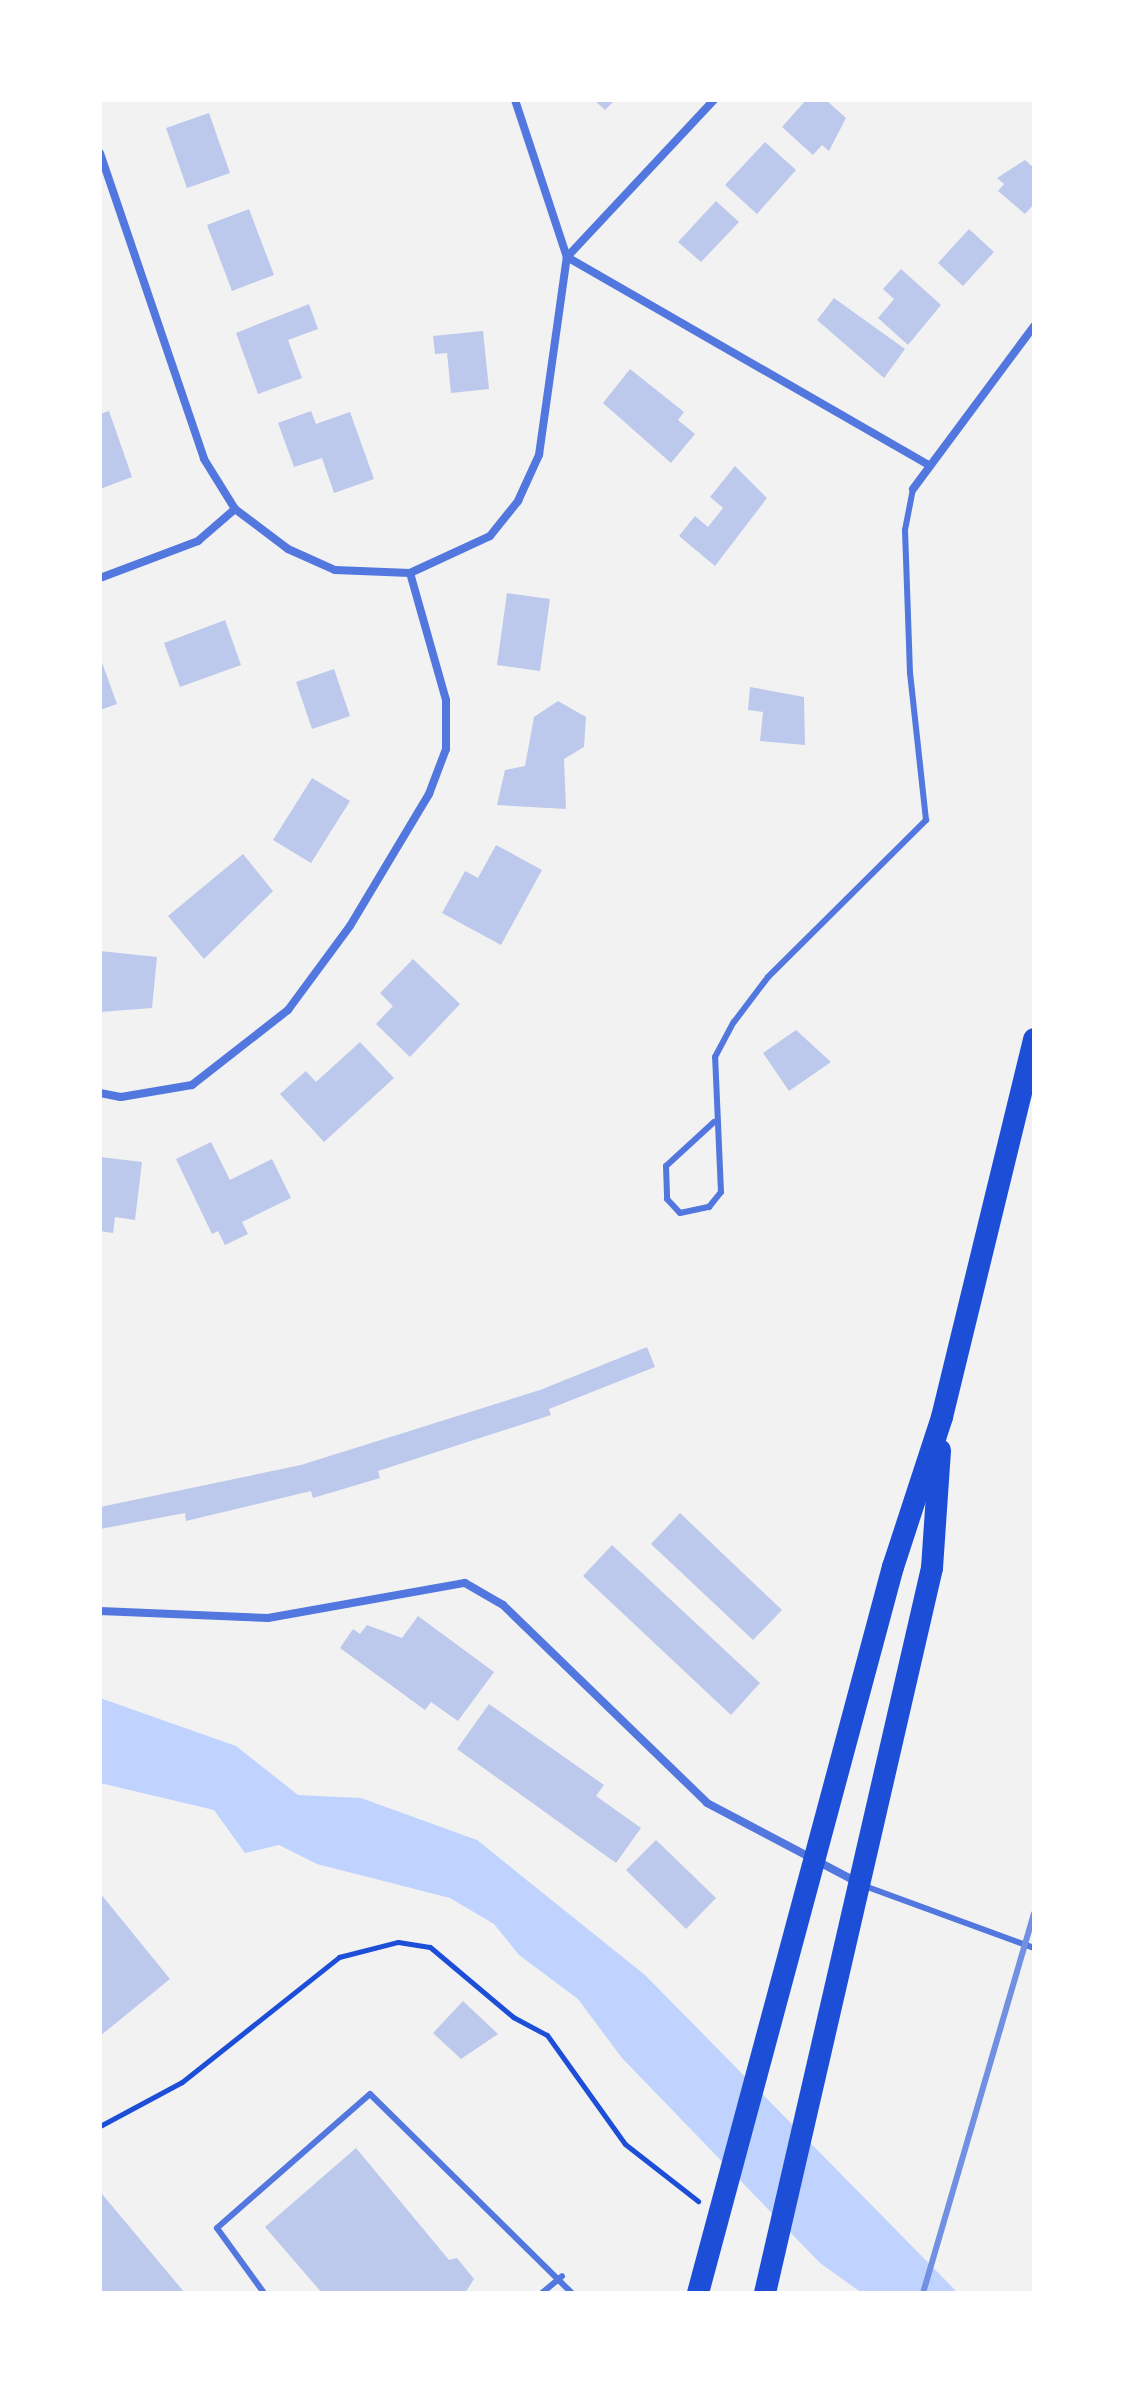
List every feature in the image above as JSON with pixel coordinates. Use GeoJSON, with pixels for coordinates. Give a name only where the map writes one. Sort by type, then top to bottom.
{"type":"FeatureCollection","features":[{"type":"Feature","properties":{"kind":"highway"},"geometry":{"type":"LineString","coordinates":[[700,2284],[893,1567],[942,1417],[1034,1039]]}},
{"type":"Feature","properties":{"kind":"highway"},"geometry":{"type":"LineString","coordinates":[[765,2293],[932,1568],[942,1417]]}},
{"type":"Feature","properties":{"kind":"street"},"geometry":{"type":"LineString","coordinates":[[100,153],[204,459],[235,509],[288,549],[335,570],[410,573],[490,536],[518,501],[539,455],[567,257],[515,100]]}},
{"type":"Feature","properties":{"kind":"street"},"geometry":{"type":"LineString","coordinates":[[567,257],[714,100]]}},
{"type":"Feature","properties":{"kind":"street"},"geometry":{"type":"LineString","coordinates":[[567,257],[928,465]]}},
{"type":"Feature","properties":{"kind":"street"},"geometry":{"type":"LineString","coordinates":[[913,489],[1034,326]]}},
{"type":"Feature","properties":{"kind":"street"},"geometry":{"type":"LineString","coordinates":[[100,578],[198,541],[235,509]]}},
{"type":"Feature","properties":{"kind":"street"},"geometry":{"type":"LineString","coordinates":[[100,1093],[121,1097],[192,1085],[288,1010],[350,926],[429,794],[446,749],[446,700],[410,573]]}},
{"type":"Feature","properties":{"kind":"street"},"geometry":{"type":"LineString","coordinates":[[100,1611],[268,1618],[465,1583],[503,1605],[707,1803],[859,1883]]}},
{"type":"Feature","properties":{"kind":"lane"},"geometry":{"type":"LineString","coordinates":[[714,1122],[666,1166],[667,1199],[680,1213],[709,1207],[721,1192],[714,1122],[715,1057],[734,1022],[768,977],[926,820],[910,673],[905,530],[913,489]]}},
{"type":"Feature","properties":{"kind":"lane"},"geometry":{"type":"LineString","coordinates":[[859,1883],[1034,1948]]}},
{"type":"Feature","properties":{"kind":"lane"},"geometry":{"type":"LineString","coordinates":[[264,2293],[217,2228],[370,2094],[562,2276],[572,2293]]}},
{"type":"Feature","properties":{"kind":"lane"},"geometry":{"type":"LineString","coordinates":[[542,2293],[562,2276]]}},
{"type":"Feature","properties":{"kind":"path"},"geometry":{"type":"LineString","coordinates":[[100,2126],[182,2082],[339,1957],[398,1942],[430,1947],[513,2017],[547,2035],[625,2144],[705,2207]]}},
{"type":"Feature","properties":{"kind":"water"},"geometry":{"type":"Polygon","coordinates":[[[100,1698],[236,1746],[298,1795],[361,1798],[477,1840],[645,1975],[958,2293],[862,2293],[820,2263],[622,2058],[578,1999],[519,1955],[494,1924],[450,1898],[317,1864],[279,1845],[245,1853],[214,1810],[100,1783],[100,1698]]]}},
{"type":"Feature","properties":{"kind":"building"},"geometry":{"type":"Polygon","coordinates":[[[594,100],[615,100],[605,110],[594,100]]]}},
{"type":"Feature","properties":{"kind":"building"},"geometry":{"type":"Polygon","coordinates":[[[806,100],[826,100],[846,118],[829,151],[822,145],[813,155],[782,127],[806,100]]]}},
{"type":"Feature","properties":{"kind":"building"},"geometry":{"type":"Polygon","coordinates":[[[209,113],[230,173],[187,188],[166,128],[209,113]]]}},
{"type":"Feature","properties":{"kind":"building"},"geometry":{"type":"Polygon","coordinates":[[[765,142],[796,170],[757,214],[725,185],[765,142]]]}},
{"type":"Feature","properties":{"kind":"building"},"geometry":{"type":"Polygon","coordinates":[[[1025,160],[1034,168],[1034,204],[1025,214],[998,191],[1004,184],[997,178],[1025,160]]]}},
{"type":"Feature","properties":{"kind":"building"},"geometry":{"type":"Polygon","coordinates":[[[716,201],[739,222],[701,262],[678,242],[716,201]]]}},
{"type":"Feature","properties":{"kind":"building"},"geometry":{"type":"Polygon","coordinates":[[[249,209],[274,275],[232,291],[207,225],[249,209]]]}},
{"type":"Feature","properties":{"kind":"building"},"geometry":{"type":"Polygon","coordinates":[[[969,229],[994,252],[963,286],[938,263],[969,229]]]}},
{"type":"Feature","properties":{"kind":"building"},"geometry":{"type":"Polygon","coordinates":[[[901,269],[941,305],[908,345],[878,318],[894,299],[883,289],[901,269]]]}},
{"type":"Feature","properties":{"kind":"building"},"geometry":{"type":"Polygon","coordinates":[[[834,298],[905,349],[884,378],[817,320],[834,298]]]}},
{"type":"Feature","properties":{"kind":"building"},"geometry":{"type":"Polygon","coordinates":[[[309,304],[318,329],[288,340],[302,378],[258,394],[236,333],[309,304]]]}},
{"type":"Feature","properties":{"kind":"building"},"geometry":{"type":"Polygon","coordinates":[[[483,331],[489,389],[451,393],[447,353],[435,354],[433,336],[483,331]]]}},
{"type":"Feature","properties":{"kind":"building"},"geometry":{"type":"Polygon","coordinates":[[[630,369],[684,412],[678,420],[695,434],[671,463],[603,403],[630,369]]]}},
{"type":"Feature","properties":{"kind":"building"},"geometry":{"type":"Polygon","coordinates":[[[109,411],[132,477],[100,489],[100,414],[109,411]]]}},
{"type":"Feature","properties":{"kind":"building"},"geometry":{"type":"Polygon","coordinates":[[[311,411],[316,424],[350,412],[374,479],[334,493],[322,458],[294,467],[278,423],[311,411]]]}},
{"type":"Feature","properties":{"kind":"building"},"geometry":{"type":"Polygon","coordinates":[[[735,466],[767,498],[715,566],[679,536],[695,516],[708,527],[723,508],[710,497],[735,466]]]}},
{"type":"Feature","properties":{"kind":"building"},"geometry":{"type":"Polygon","coordinates":[[[507,593],[550,599],[540,671],[497,665],[507,593]]]}},
{"type":"Feature","properties":{"kind":"building"},"geometry":{"type":"Polygon","coordinates":[[[225,620],[241,665],[180,687],[164,643],[225,620]]]}},
{"type":"Feature","properties":{"kind":"building"},"geometry":{"type":"Polygon","coordinates":[[[100,657],[117,704],[100,710],[100,657]]]}},
{"type":"Feature","properties":{"kind":"building"},"geometry":{"type":"Polygon","coordinates":[[[334,669],[350,716],[312,729],[296,682],[334,669]]]}},
{"type":"Feature","properties":{"kind":"building"},"geometry":{"type":"Polygon","coordinates":[[[750,687],[804,697],[805,745],[760,741],[763,712],[748,710],[750,687]]]}},
{"type":"Feature","properties":{"kind":"building"},"geometry":{"type":"Polygon","coordinates":[[[558,701],[586,717],[584,747],[564,759],[566,809],[497,805],[505,770],[525,766],[534,717],[558,701]]]}},
{"type":"Feature","properties":{"kind":"building"},"geometry":{"type":"Polygon","coordinates":[[[312,778],[350,801],[311,863],[273,840],[312,778]]]}},
{"type":"Feature","properties":{"kind":"building"},"geometry":{"type":"Polygon","coordinates":[[[496,845],[542,870],[501,945],[442,913],[465,871],[478,878],[496,845]]]}},
{"type":"Feature","properties":{"kind":"building"},"geometry":{"type":"Polygon","coordinates":[[[243,854],[273,891],[204,959],[168,916],[243,854]]]}},
{"type":"Feature","properties":{"kind":"building"},"geometry":{"type":"Polygon","coordinates":[[[100,951],[157,957],[152,1008],[100,1012],[100,951]]]}},
{"type":"Feature","properties":{"kind":"building"},"geometry":{"type":"Polygon","coordinates":[[[413,959],[460,1004],[410,1057],[376,1024],[393,1006],[380,993],[413,959]]]}},
{"type":"Feature","properties":{"kind":"building"},"geometry":{"type":"Polygon","coordinates":[[[796,1030],[831,1062],[789,1091],[763,1053],[796,1030]]]}},
{"type":"Feature","properties":{"kind":"building"},"geometry":{"type":"Polygon","coordinates":[[[360,1042],[394,1078],[324,1142],[280,1094],[306,1071],[316,1082],[360,1042]]]}},
{"type":"Feature","properties":{"kind":"building"},"geometry":{"type":"Polygon","coordinates":[[[211,1142],[230,1180],[272,1159],[291,1198],[242,1222],[248,1234],[225,1245],[218,1231],[212,1234],[176,1159],[211,1142]]]}},
{"type":"Feature","properties":{"kind":"building"},"geometry":{"type":"Polygon","coordinates":[[[100,1157],[142,1162],[135,1220],[115,1217],[113,1233],[100,1231],[100,1157]]]}},
{"type":"Feature","properties":{"kind":"building"},"geometry":{"type":"Polygon","coordinates":[[[647,1347],[655,1367],[549,1409],[551,1415],[378,1471],[380,1478],[313,1498],[311,1491],[186,1521],[185,1513],[100,1529],[100,1507],[301,1465],[540,1390],[647,1347]]]}},
{"type":"Feature","properties":{"kind":"building"},"geometry":{"type":"Polygon","coordinates":[[[680,1513],[782,1610],[753,1640],[651,1544],[680,1513]]]}},
{"type":"Feature","properties":{"kind":"building"},"geometry":{"type":"Polygon","coordinates":[[[612,1545],[760,1683],[731,1715],[583,1576],[612,1545]]]}},
{"type":"Feature","properties":{"kind":"building"},"geometry":{"type":"Polygon","coordinates":[[[418,1616],[494,1672],[458,1721],[431,1702],[425,1710],[340,1648],[353,1629],[360,1634],[367,1625],[402,1638],[418,1616]]]}},
{"type":"Feature","properties":{"kind":"building"},"geometry":{"type":"Polygon","coordinates":[[[489,1704],[604,1785],[596,1796],[641,1828],[616,1863],[457,1749],[489,1704]]]}},
{"type":"Feature","properties":{"kind":"building"},"geometry":{"type":"Polygon","coordinates":[[[656,1840],[716,1898],[686,1929],[626,1870],[656,1840]]]}},
{"type":"Feature","properties":{"kind":"building"},"geometry":{"type":"Polygon","coordinates":[[[100,1893],[170,1979],[100,2036],[100,1893]]]}},
{"type":"Feature","properties":{"kind":"building"},"geometry":{"type":"Polygon","coordinates":[[[463,2001],[498,2034],[461,2059],[433,2033],[463,2001]]]}},
{"type":"Feature","properties":{"kind":"building"},"geometry":{"type":"Polygon","coordinates":[[[356,2148],[449,2260],[457,2258],[474,2279],[465,2293],[322,2293],[265,2227],[356,2148]]]}},
{"type":"Feature","properties":{"kind":"building"},"geometry":{"type":"Polygon","coordinates":[[[102,2194],[185,2293],[100,2293],[102,2194]]]}},
{"type":"Feature","properties":{"kind":"railway"},"geometry":{"type":"LineString","coordinates":[[923,2293],[1034,1914]]}}]}
